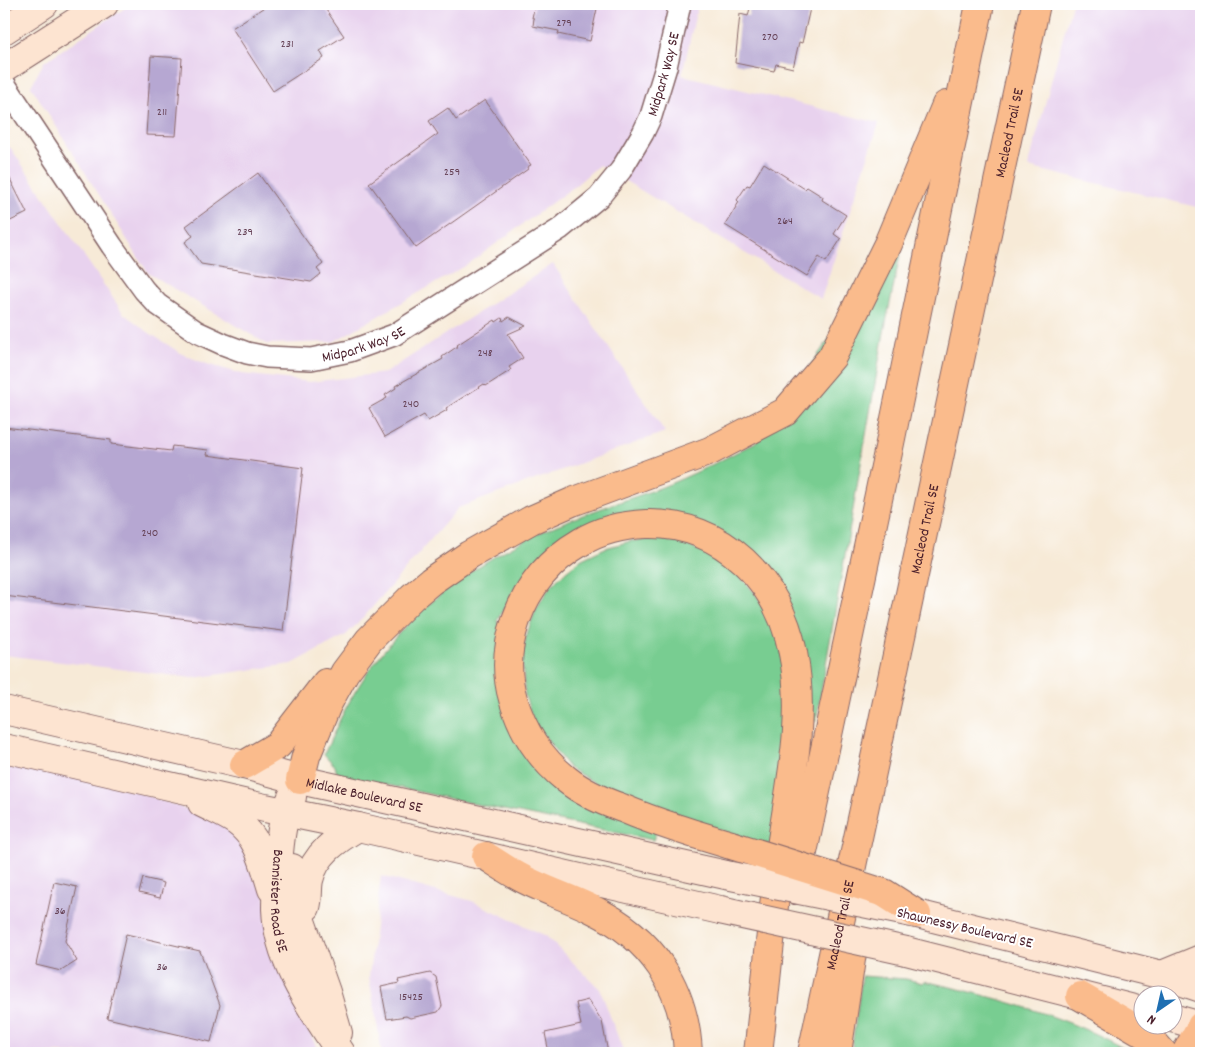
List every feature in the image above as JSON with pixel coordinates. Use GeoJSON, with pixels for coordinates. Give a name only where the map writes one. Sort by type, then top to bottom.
{"type":"FeatureCollection","features":[{"type":"Feature","properties":{"kind":"highway"},"geometry":{"type":"LineString","coordinates":[[759,1053],[886,462],[980,4]]}},
{"type":"Feature","properties":{"kind":"highway","name":"Macleod Trail SE"},"geometry":{"type":"LineString","coordinates":[[812,1053],[1036,4]]}},
{"type":"Feature","properties":{"kind":"highway"},"geometry":{"type":"LineString","coordinates":[[1009,125],[1033,85],[1056,4]]}},
{"type":"Feature","properties":{"kind":"highway"},"geometry":{"type":"LineString","coordinates":[[300,780],[306,756],[327,705],[344,672],[369,640],[412,597],[449,568],[531,520],[572,502],[710,451],[785,412],[832,357],[888,244],[970,46]]}},
{"type":"Feature","properties":{"kind":"highway"},"geometry":{"type":"LineString","coordinates":[[759,1053],[781,848],[798,732],[798,689],[788,632],[772,595],[751,567],[713,539],[697,532],[664,524],[629,525],[594,534],[565,551],[530,588],[522,603],[512,634],[508,669],[509,685],[519,718],[526,733],[544,760],[578,788],[606,802],[655,822],[731,845],[884,893],[917,914]]}},
{"type":"Feature","properties":{"kind":"highway"},"geometry":{"type":"LineString","coordinates":[[244,765],[278,745],[327,682],[344,672]]}},
{"type":"Feature","properties":{"kind":"highway"},"geometry":{"type":"LineString","coordinates":[[486,856],[520,877],[602,914],[632,933],[666,973],[677,999],[684,1024],[688,1053]]}},
{"type":"Feature","properties":{"kind":"highway"},"geometry":{"type":"LineString","coordinates":[[837,1053],[863,877],[855,857]]}},
{"type":"Feature","properties":{"kind":"highway"},"geometry":{"type":"LineString","coordinates":[[1080,996],[1146,1035],[1163,1053]]}},
{"type":"Feature","properties":{"kind":"highway"},"geometry":{"type":"LineString","coordinates":[[1186,1053],[1201,1026]]}},
{"type":"Feature","properties":{"kind":"main road"},"geometry":{"type":"LineString","coordinates":[[4,30],[44,4]]}},
{"type":"Feature","properties":{"kind":"main road"},"geometry":{"type":"LineString","coordinates":[[4,68],[104,4]]}},
{"type":"Feature","properties":{"kind":"main road","name":"Midlake Boulevard SE"},"geometry":{"type":"LineString","coordinates":[[4,710],[244,765],[300,780],[726,875]]}},
{"type":"Feature","properties":{"kind":"main road"},"geometry":{"type":"LineString","coordinates":[[4,748],[906,951],[1132,1009]]}},
{"type":"Feature","properties":{"kind":"main road","name":"Bannister Road SE"},"geometry":{"type":"LineString","coordinates":[[300,780],[292,814],[280,843],[276,911],[284,948],[298,986],[343,1053]]}},
{"type":"Feature","properties":{"kind":"main road"},"geometry":{"type":"LineString","coordinates":[[170,785],[236,822],[252,836],[276,900]]}},
{"type":"Feature","properties":{"kind":"main road","name":"Bannister Road SE"},"geometry":{"type":"LineString","coordinates":[[292,814],[293,894],[300,920],[326,992],[343,1053]]}},
{"type":"Feature","properties":{"kind":"main road"},"geometry":{"type":"LineString","coordinates":[[300,920],[307,904],[309,882],[315,864],[327,848],[358,827]]}},
{"type":"Feature","properties":{"kind":"main road","name":"Shawnessy Boulevard SE"},"geometry":{"type":"LineString","coordinates":[[726,875],[917,914],[1162,975],[1201,988]]}},
{"type":"Feature","properties":{"kind":"main road"},"geometry":{"type":"LineString","coordinates":[[1162,975],[1201,959]]}},
{"type":"Feature","properties":{"kind":"main road"},"geometry":{"type":"LineString","coordinates":[[1182,1021],[1201,1026]]}},
{"type":"Feature","properties":{"kind":"street","name":"Midpark Way SE"},"geometry":{"type":"LineString","coordinates":[[4,83],[112,246],[144,290],[157,304],[197,332],[247,353],[267,357],[311,359],[344,353],[394,335],[560,229],[599,197],[625,164],[647,125],[666,67],[680,4]]}},
{"type":"Feature","properties":{"kind":"shaded area"},"geometry":{"type":"Polygon","coordinates":[[[131,4],[698,4],[682,75],[879,123],[821,299],[599,165],[576,185],[467,265],[333,342],[267,344],[148,273],[31,86],[44,62],[131,4]]]}},
{"type":"Feature","properties":{"kind":"shaded area"},"geometry":{"type":"Polygon","coordinates":[[[1072,4],[1201,4],[1201,208],[1028,167],[1072,4]]]}},
{"type":"Feature","properties":{"kind":"shaded area"},"geometry":{"type":"Polygon","coordinates":[[[10,147],[123,313],[182,354],[207,364],[242,374],[310,382],[385,373],[553,264],[665,432],[458,508],[363,618],[346,635],[292,664],[193,678],[4,655],[4,150],[10,147]]]}},
{"type":"Feature","properties":{"kind":"shaded area"},"geometry":{"type":"Polygon","coordinates":[[[4,757],[135,791],[218,820],[248,846],[263,884],[276,958],[319,1053],[4,1053],[4,757]]]}},
{"type":"Feature","properties":{"kind":"shaded area"},"geometry":{"type":"Polygon","coordinates":[[[381,876],[472,901],[546,936],[600,989],[624,1053],[382,1053],[369,977],[381,876]]]}},
{"type":"Feature","properties":{"kind":"green space"},"geometry":{"type":"Polygon","coordinates":[[[894,248],[901,250],[884,332],[816,721],[808,720],[766,574],[647,517],[526,574],[516,587],[497,621],[503,629],[521,742],[656,832],[653,840],[337,774],[335,766],[324,754],[338,724],[365,676],[408,623],[460,579],[519,543],[590,512],[670,484],[756,442],[894,248]]]}},
{"type":"Feature","properties":{"kind":"green space"},"geometry":{"type":"Polygon","coordinates":[[[661,539],[686,545],[719,559],[736,572],[755,593],[769,616],[781,649],[787,718],[772,843],[765,845],[620,797],[569,768],[534,723],[525,696],[522,661],[526,636],[536,609],[549,588],[566,571],[582,559],[605,548],[631,541],[661,539]]]}},
{"type":"Feature","properties":{"kind":"green space"},"geometry":{"type":"Polygon","coordinates":[[[862,976],[906,979],[923,983],[924,981],[1005,1001],[1083,1028],[1132,1053],[851,1053],[862,976]]]}},
{"type":"Feature","properties":{"kind":"building"},"geometry":{"type":"Polygon","coordinates":[[[269,4],[322,4],[344,36],[320,51],[324,58],[273,91],[232,28],[269,4]]]}},
{"type":"Feature","properties":{"kind":"building"},"geometry":{"type":"Polygon","coordinates":[[[535,4],[598,4],[590,41],[558,34],[559,31],[533,26],[534,18],[532,18],[535,4]]]}},
{"type":"Feature","properties":{"kind":"building"},"geometry":{"type":"Polygon","coordinates":[[[751,4],[811,4],[802,43],[799,42],[793,68],[776,64],[774,71],[735,63],[740,14],[748,16],[751,4]]]}},
{"type":"Feature","properties":{"kind":"building"},"geometry":{"type":"Polygon","coordinates":[[[151,56],[182,58],[176,136],[146,135],[151,56]]]}},
{"type":"Feature","properties":{"kind":"building"},"geometry":{"type":"Polygon","coordinates":[[[485,100],[531,165],[416,248],[369,183],[438,134],[429,121],[448,108],[456,120],[485,100]]]}},
{"type":"Feature","properties":{"kind":"building"},"geometry":{"type":"Polygon","coordinates":[[[764,163],[805,189],[807,187],[823,197],[822,200],[846,215],[834,234],[841,239],[826,262],[819,257],[807,276],[725,225],[739,202],[737,200],[747,185],[750,186],[764,163]]]}},
{"type":"Feature","properties":{"kind":"building"},"geometry":{"type":"Polygon","coordinates":[[[4,167],[27,213],[4,224],[4,167]]]}},
{"type":"Feature","properties":{"kind":"building"},"geometry":{"type":"Polygon","coordinates":[[[258,173],[323,264],[317,269],[321,274],[311,282],[201,264],[185,242],[193,236],[186,226],[258,173]]]}},
{"type":"Feature","properties":{"kind":"building"},"geometry":{"type":"Polygon","coordinates":[[[509,317],[526,326],[508,334],[523,358],[509,367],[511,370],[486,386],[484,384],[428,421],[424,415],[385,437],[369,408],[387,398],[385,395],[396,388],[395,386],[443,359],[442,357],[457,345],[495,320],[496,322],[502,318],[503,321],[509,317]]]}},
{"type":"Feature","properties":{"kind":"building"},"geometry":{"type":"Polygon","coordinates":[[[4,427],[111,440],[111,444],[171,451],[172,446],[208,450],[207,455],[303,468],[283,631],[4,596],[4,427]]]}},
{"type":"Feature","properties":{"kind":"building"},"geometry":{"type":"Polygon","coordinates":[[[143,878],[164,883],[160,898],[139,893],[143,878]]]}},
{"type":"Feature","properties":{"kind":"building"},"geometry":{"type":"Polygon","coordinates":[[[54,882],[77,887],[65,941],[77,961],[61,971],[36,965],[54,882]]]}},
{"type":"Feature","properties":{"kind":"building"},"geometry":{"type":"Polygon","coordinates":[[[126,934],[200,951],[220,1005],[211,1042],[107,1018],[126,934]]]}},
{"type":"Feature","properties":{"kind":"building"},"geometry":{"type":"Polygon","coordinates":[[[430,973],[436,977],[442,1006],[438,1012],[410,1018],[406,1016],[387,1019],[381,987],[399,983],[398,980],[430,973]]]}},
{"type":"Feature","properties":{"kind":"building"},"geometry":{"type":"Polygon","coordinates":[[[588,1000],[602,1021],[608,1053],[549,1053],[545,1033],[581,1025],[576,1003],[588,1000]]]}}]}
